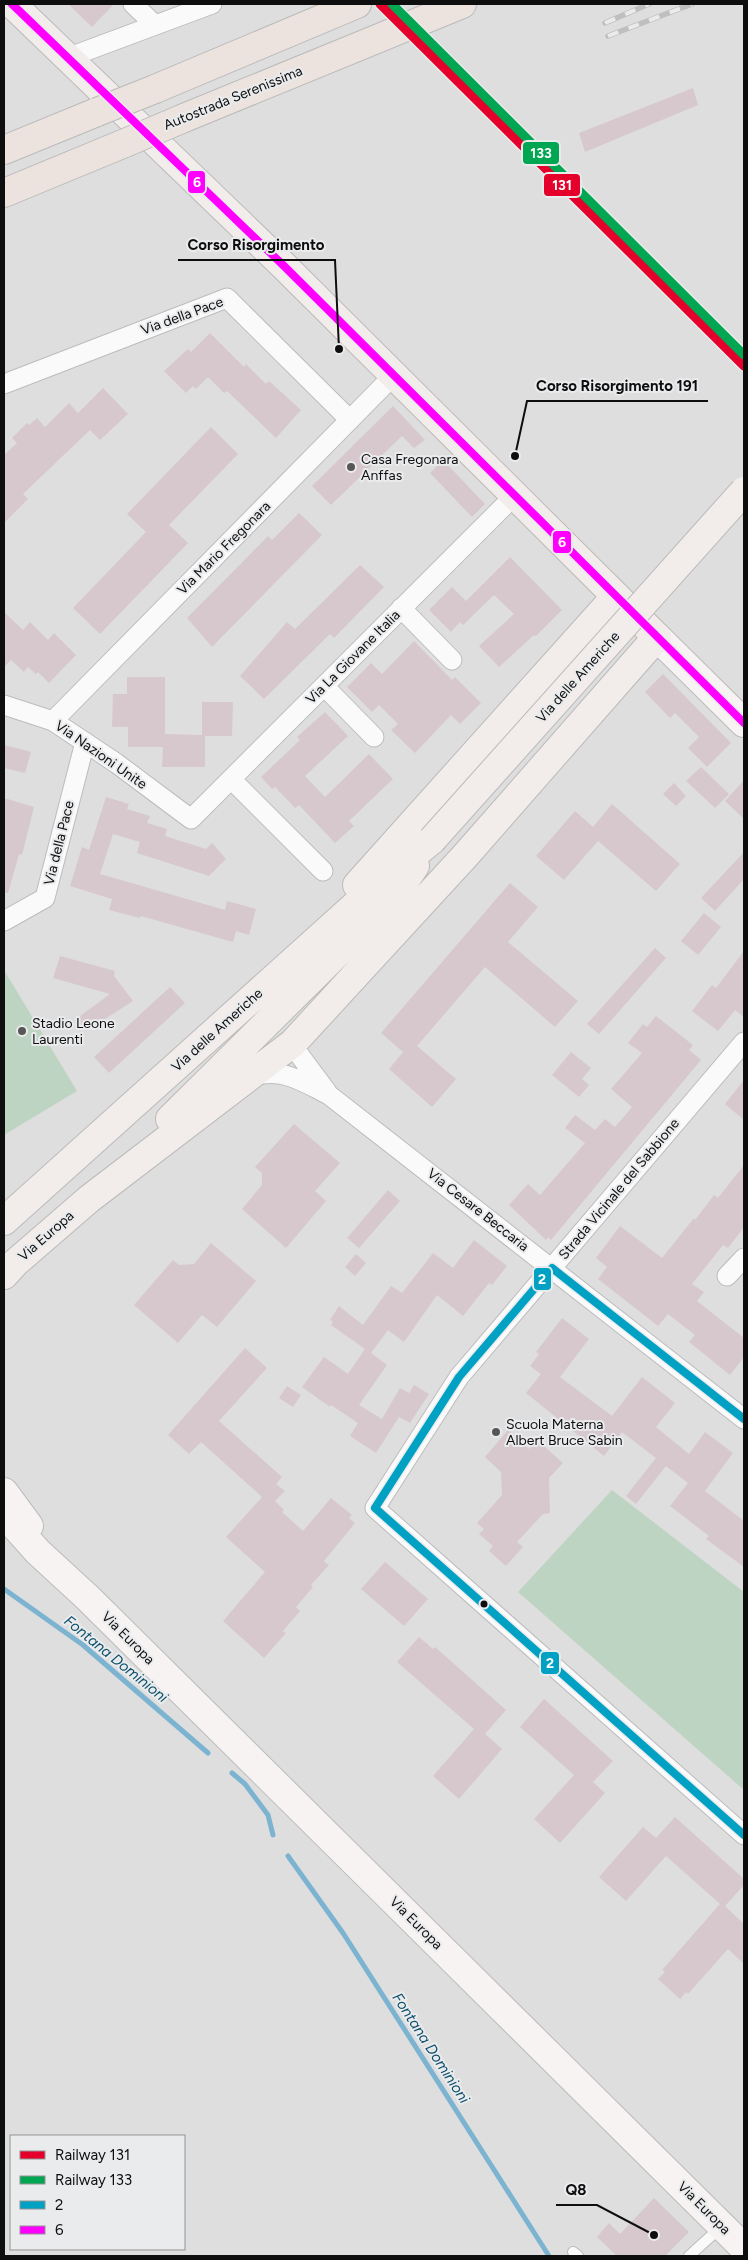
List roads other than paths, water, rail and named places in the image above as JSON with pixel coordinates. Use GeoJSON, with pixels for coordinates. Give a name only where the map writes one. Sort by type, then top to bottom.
{"type":"FeatureCollection","features":[{"type":"Feature","properties":{"kind":"highway"},"geometry":{"type":"LineString","coordinates":[[4,150],[357,4]]}},
{"type":"Feature","properties":{"kind":"highway","name":"Autostrada Serenissima"},"geometry":{"type":"LineString","coordinates":[[4,193],[462,4]]}},
{"type":"Feature","properties":{"kind":"main road"},"geometry":{"type":"LineString","coordinates":[[12,4],[284,266],[744,723]]}},
{"type":"Feature","properties":{"kind":"main road","name":"Via delle Americhe"},"geometry":{"type":"LineString","coordinates":[[89,1199],[394,897],[432,840],[744,491]]}},
{"type":"Feature","properties":{"kind":"main road"},"geometry":{"type":"LineString","coordinates":[[269,984],[616,596]]}},
{"type":"Feature","properties":{"kind":"main road"},"geometry":{"type":"LineString","coordinates":[[89,1199],[293,1043],[465,856],[657,637]]}},
{"type":"Feature","properties":{"kind":"main road","name":"Via delle Americhe"},"geometry":{"type":"LineString","coordinates":[[4,1221],[379,884],[432,840]]}},
{"type":"Feature","properties":{"kind":"main road"},"geometry":{"type":"LineString","coordinates":[[293,1043],[290,1025],[292,1013],[316,974]]}},
{"type":"Feature","properties":{"kind":"main road","name":"Via Europa"},"geometry":{"type":"LineString","coordinates":[[4,1275],[15,1263],[89,1199]]}},
{"type":"Feature","properties":{"kind":"main road","name":"Via Europa"},"geometry":{"type":"LineString","coordinates":[[4,1492],[46,1549],[88,1598]]}},
{"type":"Feature","properties":{"kind":"main road","name":"Via Europa"},"geometry":{"type":"LineString","coordinates":[[4,1514],[38,1552],[88,1598],[744,2248]]}},
{"type":"Feature","properties":{"kind":"street"},"geometry":{"type":"LineString","coordinates":[[133,4],[154,25]]}},
{"type":"Feature","properties":{"kind":"street"},"geometry":{"type":"LineString","coordinates":[[67,58],[212,4]]}},
{"type":"Feature","properties":{"kind":"street","name":"Via della Pace"},"geometry":{"type":"LineString","coordinates":[[4,384],[227,298],[350,420]]}},
{"type":"Feature","properties":{"kind":"street","name":"Via Mario Fregonara"},"geometry":{"type":"LineString","coordinates":[[54,721],[394,375]]}},
{"type":"Feature","properties":{"kind":"street","name":"Via La Giovane Italia"},"geometry":{"type":"LineString","coordinates":[[191,819],[515,495]]}},
{"type":"Feature","properties":{"kind":"street"},"geometry":{"type":"LineString","coordinates":[[401,608],[452,660]]}},
{"type":"Feature","properties":{"kind":"street"},"geometry":{"type":"LineString","coordinates":[[324,686],[374,737]]}},
{"type":"Feature","properties":{"kind":"street","name":"Via Nazioni Unite"},"geometry":{"type":"LineString","coordinates":[[4,705],[54,721],[191,819]]}},
{"type":"Feature","properties":{"kind":"street","name":"Via della Pace"},"geometry":{"type":"LineString","coordinates":[[4,921],[45,898],[85,742]]}},
{"type":"Feature","properties":{"kind":"street"},"geometry":{"type":"LineString","coordinates":[[231,779],[323,871]]}},
{"type":"Feature","properties":{"kind":"street","name":"Via Cesare Beccaria"},"geometry":{"type":"LineString","coordinates":[[293,1043],[298,1053],[329,1095]]}},
{"type":"Feature","properties":{"kind":"street","name":"Strada Vicinale del Sabbione"},"geometry":{"type":"LineString","coordinates":[[744,1044],[459,1377],[375,1508],[744,1835]]}},
{"type":"Feature","properties":{"kind":"street","name":"Via Cesare Beccaria"},"geometry":{"type":"LineString","coordinates":[[248,1077],[269,1072],[292,1077],[329,1095],[744,1419]]}},
{"type":"Feature","properties":{"kind":"street"},"geometry":{"type":"LineString","coordinates":[[727,1276],[744,1258]]}},
{"type":"Feature","properties":{"kind":"lane"},"geometry":{"type":"LineString","coordinates":[[689,2256],[722,2226]]}},
{"type":"Feature","properties":{"kind":"waterway","name":"Fontana Dominioni"},"geometry":{"type":"LineString","coordinates":[[4,1589],[83,1645],[208,1753]]}},
{"type":"Feature","properties":{"kind":"waterway","name":"Fontana Dominioni"},"geometry":{"type":"LineString","coordinates":[[232,1773],[245,1784],[268,1815],[273,1835]]}},
{"type":"Feature","properties":{"kind":"waterway","name":"Fontana Dominioni"},"geometry":{"type":"LineString","coordinates":[[288,1856],[343,1933],[549,2256]]}},
{"type":"Feature","properties":{"kind":"railway"},"geometry":{"type":"LineString","coordinates":[[605,23],[649,4]]}},
{"type":"Feature","properties":{"kind":"railway"},"geometry":{"type":"LineString","coordinates":[[608,36],[692,4]]}},
{"type":"Feature","properties":{"kind":"rail line","name":"131"},"geometry":{"type":"LineString","coordinates":[[380,4],[744,366]]}},
{"type":"Feature","properties":{"kind":"rail line","name":"133"},"geometry":{"type":"LineString","coordinates":[[392,4],[744,355]]}},
{"type":"Feature","properties":{"kind":"place","name":"Corso Risorgimento"},"geometry":{"type":"Point","coordinates":[339,349]}},
{"type":"Feature","properties":{"kind":"place","name":"Corso Risorgimento 191"},"geometry":{"type":"Point","coordinates":[515,456]}},
{"type":"Feature","properties":{"kind":"place","name":"Casa Fregonara Anffas"},"geometry":{"type":"Point","coordinates":[351,467]}},
{"type":"Feature","properties":{"kind":"place","name":"Stadio Leone Laurenti"},"geometry":{"type":"Point","coordinates":[22,1031]}},
{"type":"Feature","properties":{"kind":"place","name":"Scuola Materna Albert Bruce Sabin"},"geometry":{"type":"Point","coordinates":[496,1432]}},
{"type":"Feature","properties":{"kind":"place","name":"Q8"},"geometry":{"type":"Point","coordinates":[654,2235]}}]}
